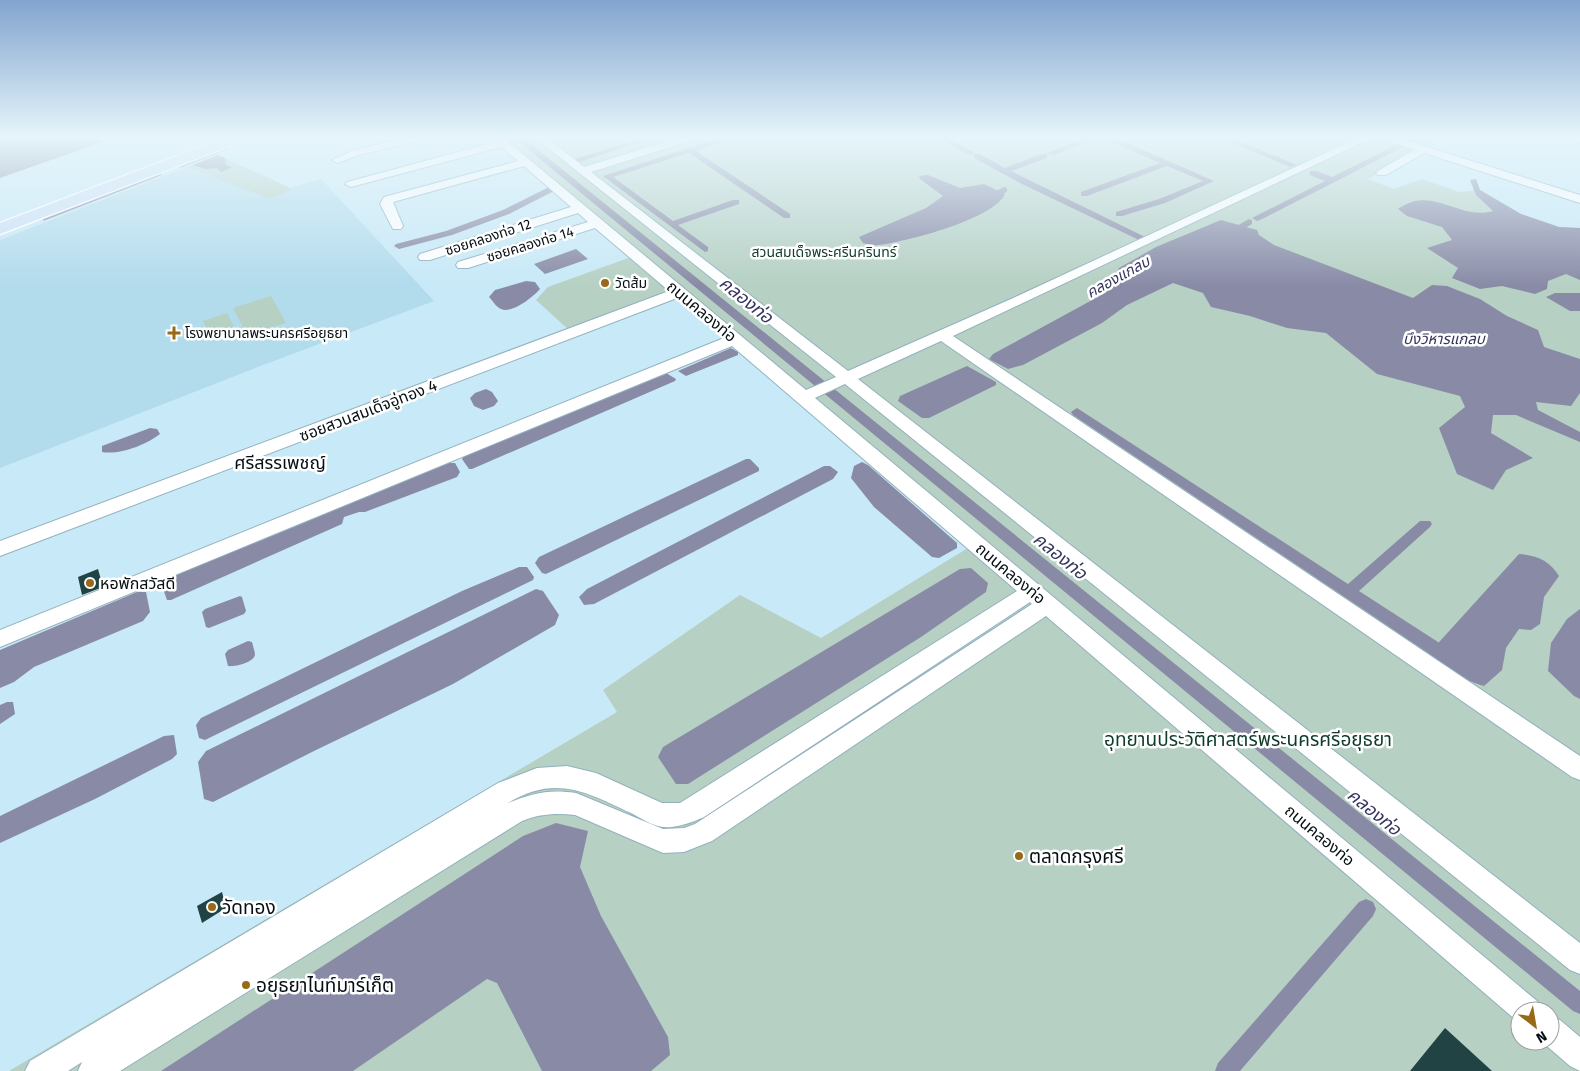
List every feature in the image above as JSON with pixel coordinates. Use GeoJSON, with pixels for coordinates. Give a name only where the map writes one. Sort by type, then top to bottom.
{"type":"FeatureCollection","features":[{"type":"Feature","properties":{"kind":"main road"},"geometry":{"type":"LineString","coordinates":[[0,229],[112,186]]}},
{"type":"Feature","properties":{"kind":"street"},"geometry":{"type":"LineString","coordinates":[[397,226],[386,201],[438,186]]}},
{"type":"Feature","properties":{"kind":"street","name":"ถนนคลองท่อ"},"geometry":{"type":"LineString","coordinates":[[554,186],[735,340],[809,395],[1040,598],[1515,1001]]}},
{"type":"Feature","properties":{"kind":"street"},"geometry":{"type":"LineString","coordinates":[[601,186],[842,380],[1580,960]]}},
{"type":"Feature","properties":{"kind":"street"},"geometry":{"type":"LineString","coordinates":[[809,395],[1263,186]]}},
{"type":"Feature","properties":{"kind":"street"},"geometry":{"type":"LineString","coordinates":[[1539,186],[1580,199]]}},
{"type":"Feature","properties":{"kind":"street","name":"ซอยคลองท่อ 12"},"geometry":{"type":"LineString","coordinates":[[425,257],[580,208]]}},
{"type":"Feature","properties":{"kind":"street","name":"ซอยคลองท่อ 14"},"geometry":{"type":"LineString","coordinates":[[463,266],[598,223]]}},
{"type":"Feature","properties":{"kind":"street","name":"ซอยสวนสมเด็จอู่ทอง 4"},"geometry":{"type":"LineString","coordinates":[[0,548],[680,292]]}},
{"type":"Feature","properties":{"kind":"street"},"geometry":{"type":"LineString","coordinates":[[942,335],[1580,769]]}},
{"type":"Feature","properties":{"kind":"street"},"geometry":{"type":"LineString","coordinates":[[0,640],[735,340]]}},
{"type":"Feature","properties":{"kind":"street"},"geometry":{"type":"LineString","coordinates":[[40,1071],[506,791],[538,779],[567,777],[588,781],[661,815],[680,815],[694,809],[1040,598]]}},
{"type":"Feature","properties":{"kind":"street"},"geometry":{"type":"LineString","coordinates":[[93,1071],[514,812],[538,803],[561,802],[576,804],[663,841],[684,840],[703,833],[1040,598]]}},
{"type":"Feature","properties":{"kind":"street"},"geometry":{"type":"LineString","coordinates":[[1560,1039],[1580,1056]]}},
{"type":"Feature","properties":{"kind":"shaded area","name":"โรงพยาบาลพระนครศรีอยุธยา"},"geometry":{"type":"Polygon","coordinates":[[[139,186],[286,186],[290,188],[297,186],[327,186],[434,301],[263,365],[0,468],[0,240],[139,186]]]}},
{"type":"Feature","properties":{"kind":"green space"},"geometry":{"type":"Polygon","coordinates":[[[236,186],[285,186],[292,189],[270,199],[236,186]]]}},
{"type":"Feature","properties":{"kind":"green space","name":"อุทยานประวัติศาสตร์พระนครศรีอยุธยา"},"geometry":{"type":"Polygon","coordinates":[[[561,186],[1386,186],[1394,189],[1402,186],[1442,186],[1459,192],[1480,190],[1521,214],[1559,227],[1580,228],[1580,1071],[9,1071],[617,712],[603,690],[740,595],[821,638],[981,540],[561,186]]]}},
{"type":"Feature","properties":{"kind":"green space"},"geometry":{"type":"Polygon","coordinates":[[[631,257],[672,293],[570,331],[536,300],[548,287],[631,257]]]}},
{"type":"Feature","properties":{"kind":"green space"},"geometry":{"type":"Polygon","coordinates":[[[271,296],[286,323],[247,335],[233,308],[271,296]]]}},
{"type":"Feature","properties":{"kind":"green space"},"geometry":{"type":"Polygon","coordinates":[[[227,313],[237,333],[212,341],[203,321],[227,313]]]}},
{"type":"Feature","properties":{"kind":"water"},"geometry":{"type":"Polygon","coordinates":[[[929,186],[955,186],[960,188],[988,186],[1005,194],[998,203],[984,212],[948,228],[928,234],[874,245],[863,243],[859,237],[926,208],[943,196],[929,186]]]}},
{"type":"Feature","properties":{"kind":"water","name":"บึงวิหารแกลบ"},"geometry":{"type":"Polygon","coordinates":[[[1472,186],[1479,186],[1480,190],[1521,214],[1559,227],[1580,228],[1580,280],[1566,274],[1548,281],[1547,289],[1535,294],[1502,286],[1480,289],[1452,278],[1458,268],[1427,248],[1452,240],[1442,227],[1407,216],[1398,209],[1410,202],[1422,200],[1434,201],[1481,213],[1493,211],[1476,195],[1472,186]]]}},
{"type":"Feature","properties":{"kind":"water","name":"บึงวิหารแกลบ"},"geometry":{"type":"Polygon","coordinates":[[[1221,220],[1257,230],[1259,235],[1274,245],[1413,298],[1432,285],[1447,286],[1480,299],[1507,316],[1538,330],[1544,347],[1580,359],[1580,393],[1571,406],[1536,402],[1538,410],[1580,432],[1580,442],[1516,415],[1493,415],[1491,433],[1533,458],[1506,470],[1493,490],[1457,474],[1439,428],[1465,407],[1460,396],[1377,374],[1326,333],[1287,328],[1250,316],[1211,307],[1203,293],[1173,283],[1127,305],[1102,323],[1023,365],[1008,369],[989,359],[993,354],[1105,293],[1119,268],[1156,247],[1221,220]]]}},
{"type":"Feature","properties":{"kind":"water"},"geometry":{"type":"Polygon","coordinates":[[[576,249],[588,259],[545,274],[534,264],[576,249]]]}},
{"type":"Feature","properties":{"kind":"water"},"geometry":{"type":"Polygon","coordinates":[[[526,281],[535,282],[540,289],[516,307],[506,310],[501,309],[489,297],[495,290],[526,281]]]}},
{"type":"Feature","properties":{"kind":"water"},"geometry":{"type":"Polygon","coordinates":[[[1555,293],[1580,293],[1580,311],[1570,311],[1546,297],[1555,293]]]}},
{"type":"Feature","properties":{"kind":"water"},"geometry":{"type":"Polygon","coordinates":[[[731,348],[738,352],[738,355],[686,376],[678,371],[731,348]]]}},
{"type":"Feature","properties":{"kind":"water"},"geometry":{"type":"Polygon","coordinates":[[[967,366],[996,382],[996,385],[929,418],[922,418],[898,401],[900,396],[967,366]]]}},
{"type":"Feature","properties":{"kind":"water"},"geometry":{"type":"Polygon","coordinates":[[[666,373],[676,379],[675,381],[472,469],[469,469],[462,459],[464,456],[666,373]]]}},
{"type":"Feature","properties":{"kind":"water"},"geometry":{"type":"Polygon","coordinates":[[[486,389],[492,392],[498,401],[494,406],[483,410],[474,406],[470,398],[475,393],[486,389]]]}},
{"type":"Feature","properties":{"kind":"water"},"geometry":{"type":"Polygon","coordinates":[[[150,428],[157,429],[160,434],[148,442],[125,451],[102,452],[102,446],[150,428]]]}},
{"type":"Feature","properties":{"kind":"water"},"geometry":{"type":"Polygon","coordinates":[[[746,459],[750,459],[759,468],[759,471],[546,574],[542,573],[535,563],[539,557],[746,459]]]}},
{"type":"Feature","properties":{"kind":"water"},"geometry":{"type":"Polygon","coordinates":[[[862,462],[868,465],[957,543],[957,548],[939,558],[932,557],[874,507],[851,478],[854,466],[862,462]]]}},
{"type":"Feature","properties":{"kind":"water"},"geometry":{"type":"Polygon","coordinates":[[[449,463],[455,463],[460,472],[457,477],[365,512],[344,517],[342,524],[171,600],[167,600],[161,583],[166,579],[449,463]]]}},
{"type":"Feature","properties":{"kind":"water"},"geometry":{"type":"Polygon","coordinates":[[[824,466],[830,466],[838,472],[833,479],[594,604],[584,605],[579,597],[587,589],[824,466]]]}},
{"type":"Feature","properties":{"kind":"water"},"geometry":{"type":"Polygon","coordinates":[[[1519,554],[1542,560],[1551,566],[1559,576],[1544,597],[1540,624],[1531,630],[1519,629],[1506,648],[1502,670],[1484,686],[1454,673],[1440,663],[1431,651],[1519,554]]]}},
{"type":"Feature","properties":{"kind":"water"},"geometry":{"type":"Polygon","coordinates":[[[519,567],[527,567],[534,577],[533,580],[205,740],[199,738],[196,725],[201,718],[462,591],[519,567]]]}},
{"type":"Feature","properties":{"kind":"water"},"geometry":{"type":"Polygon","coordinates":[[[971,568],[988,583],[986,592],[921,637],[688,784],[676,784],[658,757],[663,747],[960,569],[971,568]]]}},
{"type":"Feature","properties":{"kind":"water"},"geometry":{"type":"Polygon","coordinates":[[[536,589],[543,591],[559,615],[555,625],[453,684],[213,802],[204,799],[198,762],[206,751],[536,589]]]}},
{"type":"Feature","properties":{"kind":"water"},"geometry":{"type":"Polygon","coordinates":[[[137,592],[146,592],[150,612],[143,621],[34,667],[14,682],[0,688],[0,650],[137,592]]]}},
{"type":"Feature","properties":{"kind":"water"},"geometry":{"type":"Polygon","coordinates":[[[240,596],[246,611],[244,614],[209,628],[206,627],[202,612],[205,609],[240,596]]]}},
{"type":"Feature","properties":{"kind":"water"},"geometry":{"type":"Polygon","coordinates":[[[1580,609],[1580,699],[1574,696],[1548,671],[1551,643],[1567,619],[1580,609]]]}},
{"type":"Feature","properties":{"kind":"water"},"geometry":{"type":"Polygon","coordinates":[[[248,641],[252,642],[254,658],[243,664],[228,666],[225,654],[228,650],[248,641]]]}},
{"type":"Feature","properties":{"kind":"water"},"geometry":{"type":"Polygon","coordinates":[[[13,702],[15,714],[0,724],[0,705],[13,702]]]}},
{"type":"Feature","properties":{"kind":"water"},"geometry":{"type":"Polygon","coordinates":[[[174,735],[177,754],[172,759],[95,799],[0,843],[0,816],[164,736],[174,735]]]}},
{"type":"Feature","properties":{"kind":"water"},"geometry":{"type":"Polygon","coordinates":[[[556,823],[588,831],[580,867],[601,916],[668,1037],[670,1055],[651,1071],[542,1071],[497,983],[487,979],[353,1071],[161,1071],[523,836],[556,823]]]}},
{"type":"Feature","properties":{"kind":"building","name":"หอพักสวัสดี"},"geometry":{"type":"Polygon","coordinates":[[[98,569],[103,587],[82,595],[78,577],[98,569]]]}},
{"type":"Feature","properties":{"kind":"building","name":"วัดทอง"},"geometry":{"type":"Polygon","coordinates":[[[222,892],[226,908],[202,923],[197,906],[222,892]]]}},
{"type":"Feature","properties":{"kind":"building"},"geometry":{"type":"Polygon","coordinates":[[[1445,1028],[1492,1071],[1410,1071],[1445,1028]]]}},
{"type":"Feature","properties":{"kind":"waterway"},"geometry":{"type":"LineString","coordinates":[[44,219],[129,186]]}},
{"type":"Feature","properties":{"kind":"waterway","name":"คลองท่อ"},"geometry":{"type":"LineString","coordinates":[[577,186],[1580,1004]]}},
{"type":"Feature","properties":{"kind":"waterway"},"geometry":{"type":"LineString","coordinates":[[620,186],[705,249]]}},
{"type":"Feature","properties":{"kind":"waterway"},"geometry":{"type":"LineString","coordinates":[[743,186],[787,216]]}},
{"type":"Feature","properties":{"kind":"waterway"},"geometry":{"type":"LineString","coordinates":[[1033,186],[1140,237]]}},
{"type":"Feature","properties":{"kind":"waterway"},"geometry":{"type":"LineString","coordinates":[[1084,194],[1105,186]]}},
{"type":"Feature","properties":{"kind":"waterway"},"geometry":{"type":"LineString","coordinates":[[1119,214],[1162,201],[1198,186]]}},
{"type":"Feature","properties":{"kind":"waterway","name":"คลองแกลบ"},"geometry":{"type":"LineString","coordinates":[[1257,218],[1321,186]]}},
{"type":"Feature","properties":{"kind":"waterway"},"geometry":{"type":"LineString","coordinates":[[399,246],[449,233],[506,212],[551,189]]}},
{"type":"Feature","properties":{"kind":"waterway"},"geometry":{"type":"LineString","coordinates":[[984,199],[1004,190]]}},
{"type":"Feature","properties":{"kind":"waterway"},"geometry":{"type":"LineString","coordinates":[[672,224],[736,202]]}},
{"type":"Feature","properties":{"kind":"waterway","name":"คลองแกลบ"},"geometry":{"type":"LineString","coordinates":[[1228,234],[1249,222]]}},
{"type":"Feature","properties":{"kind":"waterway"},"geometry":{"type":"LineString","coordinates":[[1077,412],[1349,592]]}},
{"type":"Feature","properties":{"kind":"waterway"},"geometry":{"type":"LineString","coordinates":[[1349,592],[1425,524]]}},
{"type":"Feature","properties":{"kind":"waterway"},"geometry":{"type":"LineString","coordinates":[[1349,592],[1449,658]]}},
{"type":"Feature","properties":{"kind":"waterway"},"geometry":{"type":"LineString","coordinates":[[1226,1071],[1366,909]]}},
{"type":"Feature","properties":{"kind":"place","name":"วัดส้ม"},"geometry":{"type":"Point","coordinates":[605,283]}},
{"type":"Feature","properties":{"kind":"place","name":"โรงพยาบาลพระนครศรีอยุธยา"},"geometry":{"type":"Point","coordinates":[174,333]}},
{"type":"Feature","properties":{"kind":"place","name":"หอพักสวัสดี"},"geometry":{"type":"Point","coordinates":[90,583]}},
{"type":"Feature","properties":{"kind":"place","name":"ตลาดกรุงศรี"},"geometry":{"type":"Point","coordinates":[1019,856]}},
{"type":"Feature","properties":{"kind":"place","name":"วัดทอง"},"geometry":{"type":"Point","coordinates":[212,907]}},
{"type":"Feature","properties":{"kind":"place","name":"อยุธยาไนท์มาร์เก็ต"},"geometry":{"type":"Point","coordinates":[246,985]}},
{"type":"Feature","properties":{"kind":"district","name":"ศรีสรรเพชญ์"},"geometry":{"type":"Point","coordinates":[280,463]}},
{"type":"Feature","properties":{"kind":"park label","name":"สวนสมเด็จพระศรีนครินทร์"},"geometry":{"type":"Point","coordinates":[824,252]}}]}
